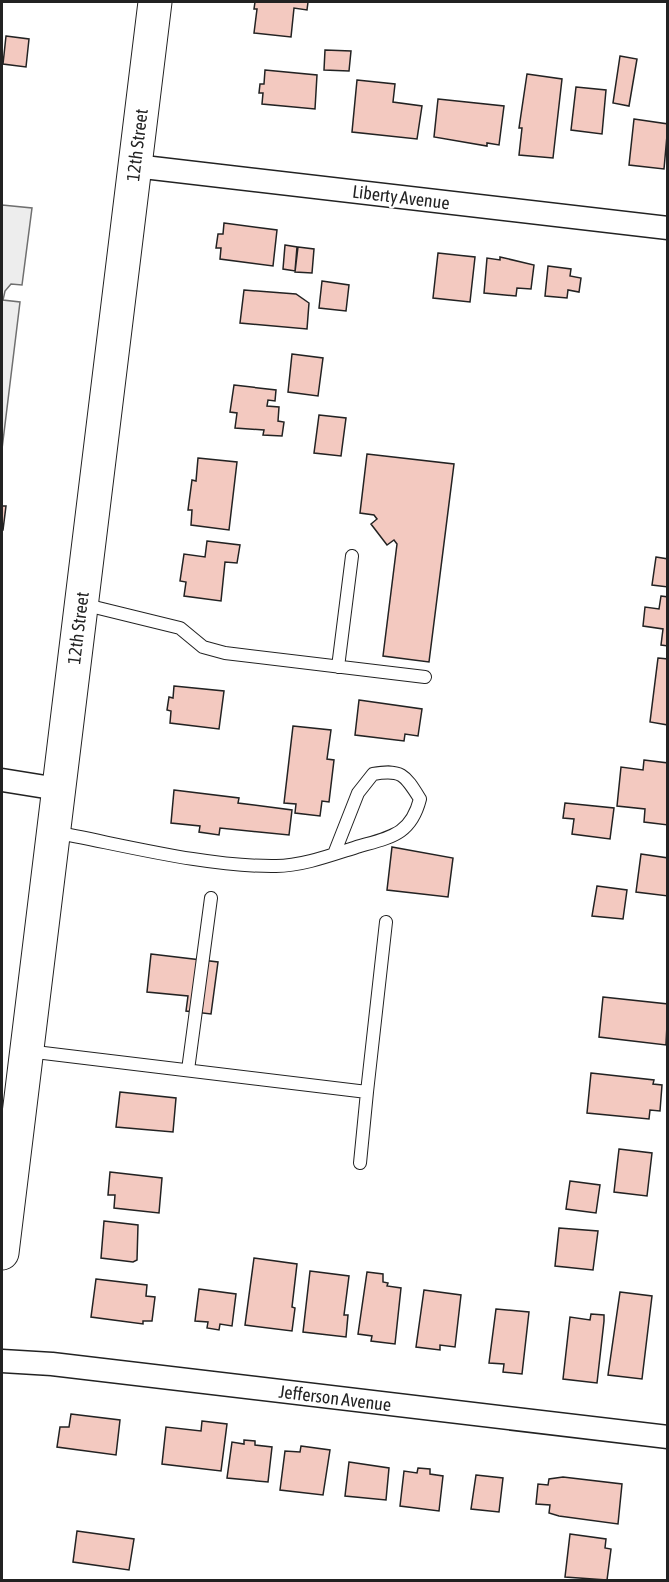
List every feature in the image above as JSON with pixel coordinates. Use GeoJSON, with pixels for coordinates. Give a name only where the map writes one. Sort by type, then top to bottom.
{"type":"FeatureCollection","features":[{"type":"Feature","properties":{"kind":"main road","name":"12th Street"},"geometry":{"type":"LineString","coordinates":[[2,1253],[155,2]]}},
{"type":"Feature","properties":{"kind":"street","name":"Liberty Avenue"},"geometry":{"type":"LineString","coordinates":[[135,166],[668,228]]}},
{"type":"Feature","properties":{"kind":"street"},"geometry":{"type":"LineString","coordinates":[[2,780],[58,789]]}},
{"type":"Feature","properties":{"kind":"street","name":"Jefferson Avenue"},"geometry":{"type":"LineString","coordinates":[[2,1361],[52,1364],[668,1437]]}},
{"type":"Feature","properties":{"kind":"lane"},"geometry":{"type":"LineString","coordinates":[[338,667],[352,556]]}},
{"type":"Feature","properties":{"kind":"lane"},"geometry":{"type":"LineString","coordinates":[[81,604],[180,628],[203,647],[225,653],[425,677]]}},
{"type":"Feature","properties":{"kind":"lane"},"geometry":{"type":"LineString","coordinates":[[53,832],[217,862],[278,866],[334,854],[393,836],[415,819],[420,799],[407,777],[392,771],[373,774],[358,793],[334,854]]}},
{"type":"Feature","properties":{"kind":"lane"},"geometry":{"type":"LineString","coordinates":[[188,1070],[211,898]]}},
{"type":"Feature","properties":{"kind":"lane"},"geometry":{"type":"LineString","coordinates":[[360,1163],[386,922]]}},
{"type":"Feature","properties":{"kind":"lane"},"geometry":{"type":"LineString","coordinates":[[26,1051],[367,1092]]}},
{"type":"Feature","properties":{"kind":"shaded area"},"geometry":{"type":"Polygon","coordinates":[[[2,205],[32,208],[22,285],[11,284],[5,291],[3,300],[20,302],[2,449],[2,205]]]}},
{"type":"Feature","properties":{"kind":"building"},"geometry":{"type":"Polygon","coordinates":[[[255,2],[308,2],[307,10],[294,8],[291,37],[254,33],[257,9],[254,9],[255,2]]]}},
{"type":"Feature","properties":{"kind":"building"},"geometry":{"type":"Polygon","coordinates":[[[6,36],[29,39],[26,67],[3,64],[6,36]]]}},
{"type":"Feature","properties":{"kind":"building"},"geometry":{"type":"Polygon","coordinates":[[[325,50],[351,51],[349,71],[324,70],[325,50]]]}},
{"type":"Feature","properties":{"kind":"building"},"geometry":{"type":"Polygon","coordinates":[[[620,56],[637,59],[629,106],[613,103],[620,56]]]}},
{"type":"Feature","properties":{"kind":"building"},"geometry":{"type":"Polygon","coordinates":[[[265,70],[317,75],[315,109],[262,104],[263,93],[259,93],[260,84],[264,84],[265,70]]]}},
{"type":"Feature","properties":{"kind":"building"},"geometry":{"type":"Polygon","coordinates":[[[527,74],[562,79],[553,158],[519,155],[522,128],[519,128],[527,74]]]}},
{"type":"Feature","properties":{"kind":"building"},"geometry":{"type":"Polygon","coordinates":[[[357,80],[395,84],[393,102],[422,106],[417,139],[352,132],[357,80]]]}},
{"type":"Feature","properties":{"kind":"building"},"geometry":{"type":"Polygon","coordinates":[[[576,87],[606,90],[602,134],[571,130],[576,87]]]}},
{"type":"Feature","properties":{"kind":"building"},"geometry":{"type":"Polygon","coordinates":[[[438,99],[504,106],[499,145],[487,143],[487,146],[434,137],[438,99]]]}},
{"type":"Feature","properties":{"kind":"building"},"geometry":{"type":"Polygon","coordinates":[[[634,119],[668,124],[664,169],[629,165],[634,119]]]}},
{"type":"Feature","properties":{"kind":"building"},"geometry":{"type":"Polygon","coordinates":[[[224,223],[277,230],[273,266],[220,259],[221,248],[216,248],[218,234],[223,234],[224,223]]]}},
{"type":"Feature","properties":{"kind":"building"},"geometry":{"type":"Polygon","coordinates":[[[285,245],[297,247],[295,271],[283,269],[285,245]]]}},
{"type":"Feature","properties":{"kind":"building"},"geometry":{"type":"Polygon","coordinates":[[[298,247],[314,249],[312,273],[295,272],[298,247]]]}},
{"type":"Feature","properties":{"kind":"building"},"geometry":{"type":"Polygon","coordinates":[[[438,253],[475,257],[470,302],[433,298],[438,253]]]}},
{"type":"Feature","properties":{"kind":"building"},"geometry":{"type":"Polygon","coordinates":[[[500,257],[534,265],[531,289],[517,288],[516,296],[484,293],[487,258],[500,260],[500,257]]]}},
{"type":"Feature","properties":{"kind":"building"},"geometry":{"type":"Polygon","coordinates":[[[548,266],[571,269],[570,276],[581,278],[579,292],[568,290],[567,298],[545,296],[548,266]]]}},
{"type":"Feature","properties":{"kind":"building"},"geometry":{"type":"Polygon","coordinates":[[[322,281],[349,285],[346,311],[319,308],[322,281]]]}},
{"type":"Feature","properties":{"kind":"building"},"geometry":{"type":"Polygon","coordinates":[[[244,290],[296,294],[309,303],[307,329],[240,323],[244,290]]]}},
{"type":"Feature","properties":{"kind":"building"},"geometry":{"type":"Polygon","coordinates":[[[292,354],[323,358],[318,396],[288,392],[292,354]]]}},
{"type":"Feature","properties":{"kind":"building"},"geometry":{"type":"Polygon","coordinates":[[[234,385],[276,390],[275,401],[268,400],[267,406],[279,407],[278,421],[284,422],[282,436],[263,435],[264,430],[235,428],[237,413],[230,412],[234,385]]]}},
{"type":"Feature","properties":{"kind":"building"},"geometry":{"type":"Polygon","coordinates":[[[319,415],[346,418],[341,456],[314,453],[319,415]]]}},
{"type":"Feature","properties":{"kind":"building"},"geometry":{"type":"Polygon","coordinates":[[[367,454],[454,464],[429,662],[383,656],[397,544],[394,540],[387,545],[371,524],[377,519],[374,515],[360,513],[367,454]]]}},
{"type":"Feature","properties":{"kind":"building"},"geometry":{"type":"Polygon","coordinates":[[[198,458],[237,462],[229,530],[191,525],[192,510],[188,510],[192,480],[196,481],[198,458]]]}},
{"type":"Feature","properties":{"kind":"building"},"geometry":{"type":"Polygon","coordinates":[[[2,506],[6,506],[3,530],[2,530],[2,506]]]}},
{"type":"Feature","properties":{"kind":"building"},"geometry":{"type":"Polygon","coordinates":[[[207,541],[240,545],[237,563],[225,562],[221,601],[184,596],[186,582],[180,581],[184,554],[205,557],[207,541]]]}},
{"type":"Feature","properties":{"kind":"building"},"geometry":{"type":"Polygon","coordinates":[[[656,557],[668,559],[668,587],[652,585],[656,557]]]}},
{"type":"Feature","properties":{"kind":"building"},"geometry":{"type":"Polygon","coordinates":[[[661,596],[668,597],[668,646],[661,645],[663,629],[643,626],[645,607],[659,609],[661,596]]]}},
{"type":"Feature","properties":{"kind":"building"},"geometry":{"type":"Polygon","coordinates":[[[658,658],[668,659],[668,725],[650,722],[658,658]]]}},
{"type":"Feature","properties":{"kind":"building"},"geometry":{"type":"Polygon","coordinates":[[[174,686],[224,691],[219,729],[170,723],[171,711],[167,710],[169,697],[173,698],[174,686]]]}},
{"type":"Feature","properties":{"kind":"building"},"geometry":{"type":"Polygon","coordinates":[[[359,700],[422,709],[418,736],[405,734],[404,741],[355,735],[359,700]]]}},
{"type":"Feature","properties":{"kind":"building"},"geometry":{"type":"Polygon","coordinates":[[[293,726],[331,730],[327,759],[334,760],[329,802],[322,801],[320,816],[295,813],[296,804],[284,803],[293,726]]]}},
{"type":"Feature","properties":{"kind":"building"},"geometry":{"type":"Polygon","coordinates":[[[644,760],[668,763],[668,825],[644,822],[645,809],[617,806],[621,767],[643,770],[644,760]]]}},
{"type":"Feature","properties":{"kind":"building"},"geometry":{"type":"Polygon","coordinates":[[[174,790],[239,798],[238,803],[292,810],[289,835],[220,828],[219,835],[199,832],[200,826],[171,823],[174,790]]]}},
{"type":"Feature","properties":{"kind":"building"},"geometry":{"type":"Polygon","coordinates":[[[565,803],[614,808],[610,839],[572,834],[574,819],[563,818],[565,803]]]}},
{"type":"Feature","properties":{"kind":"building"},"geometry":{"type":"Polygon","coordinates":[[[392,847],[453,858],[448,897],[387,890],[392,847]]]}},
{"type":"Feature","properties":{"kind":"building"},"geometry":{"type":"Polygon","coordinates":[[[641,854],[668,858],[668,896],[636,892],[641,854]]]}},
{"type":"Feature","properties":{"kind":"building"},"geometry":{"type":"Polygon","coordinates":[[[597,886],[627,890],[623,919],[592,916],[597,886]]]}},
{"type":"Feature","properties":{"kind":"building"},"geometry":{"type":"Polygon","coordinates":[[[151,954],[218,962],[211,1014],[186,1011],[188,996],[147,992],[151,954]]]}},
{"type":"Feature","properties":{"kind":"building"},"geometry":{"type":"Polygon","coordinates":[[[603,997],[668,1004],[666,1045],[599,1037],[603,997]]]}},
{"type":"Feature","properties":{"kind":"building"},"geometry":{"type":"Polygon","coordinates":[[[591,1073],[654,1080],[653,1084],[662,1085],[660,1111],[650,1110],[649,1119],[587,1113],[591,1073]]]}},
{"type":"Feature","properties":{"kind":"building"},"geometry":{"type":"Polygon","coordinates":[[[120,1092],[176,1098],[173,1132],[116,1127],[120,1092]]]}},
{"type":"Feature","properties":{"kind":"building"},"geometry":{"type":"Polygon","coordinates":[[[619,1149],[652,1153],[647,1196],[614,1192],[619,1149]]]}},
{"type":"Feature","properties":{"kind":"building"},"geometry":{"type":"Polygon","coordinates":[[[110,1172],[162,1178],[159,1213],[114,1208],[115,1195],[108,1195],[110,1172]]]}},
{"type":"Feature","properties":{"kind":"building"},"geometry":{"type":"Polygon","coordinates":[[[570,1181],[600,1185],[596,1213],[566,1209],[570,1181]]]}},
{"type":"Feature","properties":{"kind":"building"},"geometry":{"type":"Polygon","coordinates":[[[104,1221],[138,1225],[137,1260],[133,1262],[101,1258],[104,1221]]]}},
{"type":"Feature","properties":{"kind":"building"},"geometry":{"type":"Polygon","coordinates":[[[559,1228],[598,1231],[593,1270],[555,1266],[559,1228]]]}},
{"type":"Feature","properties":{"kind":"building"},"geometry":{"type":"Polygon","coordinates":[[[254,1258],[297,1264],[292,1331],[245,1325],[254,1258]]]}},
{"type":"Feature","properties":{"kind":"building"},"geometry":{"type":"Polygon","coordinates":[[[310,1271],[349,1276],[344,1315],[348,1315],[346,1337],[303,1332],[310,1271]]]}},
{"type":"Feature","properties":{"kind":"building"},"geometry":{"type":"Polygon","coordinates":[[[367,1272],[383,1274],[383,1282],[388,1283],[387,1286],[401,1288],[395,1344],[371,1341],[372,1336],[358,1334],[367,1272]]]}},
{"type":"Feature","properties":{"kind":"building"},"geometry":{"type":"Polygon","coordinates":[[[96,1279],[147,1285],[146,1296],[155,1297],[152,1321],[143,1321],[143,1324],[91,1317],[96,1279]]]}},
{"type":"Feature","properties":{"kind":"building"},"geometry":{"type":"Polygon","coordinates":[[[199,1289],[236,1294],[232,1326],[220,1324],[219,1330],[207,1328],[208,1322],[195,1321],[199,1289]]]}},
{"type":"Feature","properties":{"kind":"building"},"geometry":{"type":"Polygon","coordinates":[[[424,1290],[461,1295],[455,1347],[440,1345],[440,1350],[416,1347],[424,1290]]]}},
{"type":"Feature","properties":{"kind":"building"},"geometry":{"type":"Polygon","coordinates":[[[620,1292],[652,1296],[642,1379],[608,1375],[620,1292]]]}},
{"type":"Feature","properties":{"kind":"building"},"geometry":{"type":"Polygon","coordinates":[[[496,1309],[529,1312],[522,1374],[503,1372],[504,1364],[489,1363],[496,1309]]]}},
{"type":"Feature","properties":{"kind":"building"},"geometry":{"type":"Polygon","coordinates":[[[591,1314],[604,1315],[597,1383],[563,1379],[570,1317],[590,1320],[591,1314]]]}},
{"type":"Feature","properties":{"kind":"building"},"geometry":{"type":"Polygon","coordinates":[[[71,1414],[120,1420],[116,1455],[57,1447],[60,1427],[69,1427],[71,1414]]]}},
{"type":"Feature","properties":{"kind":"building"},"geometry":{"type":"Polygon","coordinates":[[[202,1421],[227,1424],[221,1471],[162,1464],[166,1427],[201,1431],[202,1421]]]}},
{"type":"Feature","properties":{"kind":"building"},"geometry":{"type":"Polygon","coordinates":[[[244,1440],[255,1441],[255,1445],[272,1447],[268,1482],[227,1478],[232,1442],[244,1444],[244,1440]]]}},
{"type":"Feature","properties":{"kind":"building"},"geometry":{"type":"Polygon","coordinates":[[[301,1446],[330,1450],[323,1495],[280,1490],[285,1451],[300,1452],[301,1446]]]}},
{"type":"Feature","properties":{"kind":"building"},"geometry":{"type":"Polygon","coordinates":[[[349,1462],[389,1468],[386,1500],[345,1496],[349,1462]]]}},
{"type":"Feature","properties":{"kind":"building"},"geometry":{"type":"Polygon","coordinates":[[[418,1468],[430,1469],[430,1474],[443,1476],[439,1511],[400,1506],[404,1471],[417,1473],[418,1468]]]}},
{"type":"Feature","properties":{"kind":"building"},"geometry":{"type":"Polygon","coordinates":[[[476,1475],[503,1478],[499,1512],[471,1509],[476,1475]]]}},
{"type":"Feature","properties":{"kind":"building"},"geometry":{"type":"Polygon","coordinates":[[[563,1477],[622,1484],[618,1524],[559,1516],[549,1513],[550,1505],[536,1504],[538,1484],[548,1485],[549,1479],[563,1477]]]}},
{"type":"Feature","properties":{"kind":"building"},"geometry":{"type":"Polygon","coordinates":[[[77,1531],[134,1539],[129,1570],[73,1562],[77,1531]]]}},
{"type":"Feature","properties":{"kind":"building"},"geometry":{"type":"Polygon","coordinates":[[[570,1534],[606,1539],[605,1548],[611,1549],[607,1580],[565,1577],[570,1534]]]}}]}
